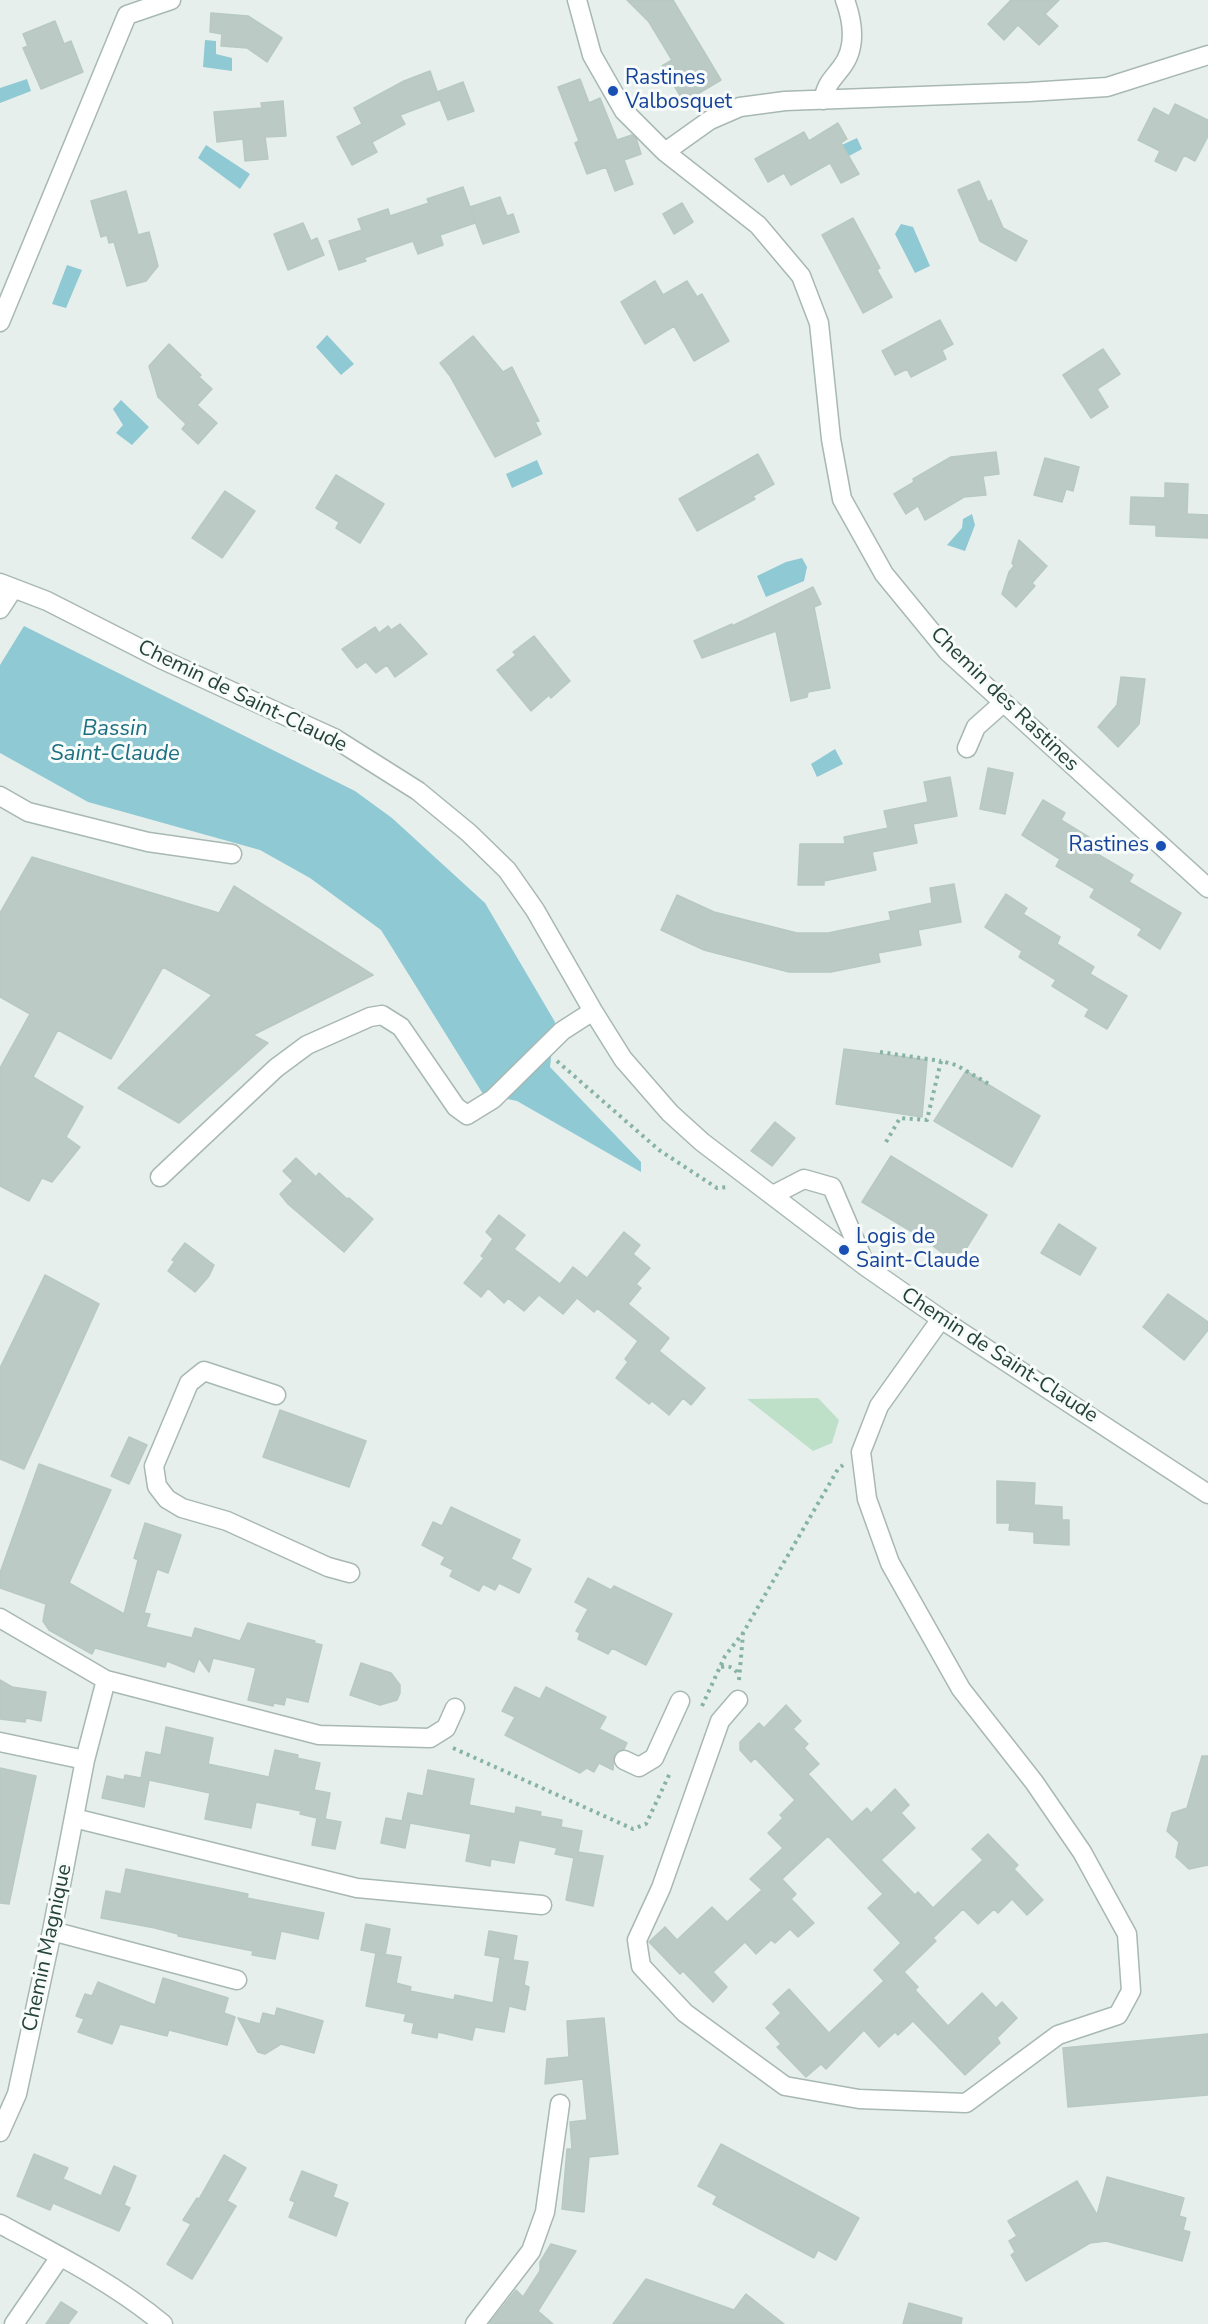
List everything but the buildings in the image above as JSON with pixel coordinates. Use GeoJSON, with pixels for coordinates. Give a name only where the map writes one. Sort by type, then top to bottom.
{"type":"FeatureCollection","features":[{"type":"Feature","properties":{"kind":"street"},"geometry":{"type":"LineString","coordinates":[[0,322],[123,7],[171,0]]}},
{"type":"Feature","properties":{"kind":"street","name":"Chemin des Rastines"},"geometry":{"type":"LineString","coordinates":[[577,0],[592,55],[624,111],[665,152],[758,225],[801,276],[819,323],[831,439],[842,500],[884,574],[948,652],[1208,888]]}},
{"type":"Feature","properties":{"kind":"street"},"geometry":{"type":"LineString","coordinates":[[823,100],[827,84],[843,66],[852,45],[852,18],[845,0]]}},
{"type":"Feature","properties":{"kind":"street"},"geometry":{"type":"LineString","coordinates":[[665,152],[710,120],[740,107],[785,101],[1107,87],[1208,55]]}},
{"type":"Feature","properties":{"kind":"street"},"geometry":{"type":"LineString","coordinates":[[0,609],[7,586]]}},
{"type":"Feature","properties":{"kind":"street","name":"Chemin de Saint-Claude"},"geometry":{"type":"LineString","coordinates":[[7,586],[47,601],[161,659],[334,738],[418,791],[469,833],[507,870],[535,910],[593,1011],[624,1059],[670,1113],[702,1143],[865,1266],[941,1319],[1208,1494]]}},
{"type":"Feature","properties":{"kind":"street"},"geometry":{"type":"LineString","coordinates":[[967,748],[976,726],[1003,703]]}},
{"type":"Feature","properties":{"kind":"street"},"geometry":{"type":"LineString","coordinates":[[0,796],[28,813],[148,842],[232,854]]}},
{"type":"Feature","properties":{"kind":"street"},"geometry":{"type":"LineString","coordinates":[[160,1177],[276,1068],[307,1045],[370,1017],[382,1015],[401,1027],[456,1107],[467,1115],[493,1099],[562,1031],[593,1011]]}},
{"type":"Feature","properties":{"kind":"street"},"geometry":{"type":"LineString","coordinates":[[767,1191],[804,1179],[836,1182],[865,1266]]}},
{"type":"Feature","properties":{"kind":"street"},"geometry":{"type":"LineString","coordinates":[[738,1700],[720,1721],[661,1888],[637,1940],[641,1966],[685,2013],[785,2086],[860,2099],[966,2103],[1058,2035],[1118,2015],[1131,1991],[1127,1934],[1082,1852],[1034,1782],[961,1689],[890,1563],[867,1499],[861,1452],[879,1406],[941,1319]]}},
{"type":"Feature","properties":{"kind":"street"},"geometry":{"type":"LineString","coordinates":[[276,1395],[204,1371],[189,1383],[154,1466],[157,1486],[167,1499],[182,1508],[227,1521],[328,1567],[350,1573]]}},
{"type":"Feature","properties":{"kind":"street"},"geometry":{"type":"LineString","coordinates":[[0,1618],[106,1680],[319,1735],[430,1738],[446,1728],[455,1708]]}},
{"type":"Feature","properties":{"kind":"street","name":"Chemin Magnique"},"geometry":{"type":"LineString","coordinates":[[0,2132],[17,2094],[86,1760],[106,1680]]}},
{"type":"Feature","properties":{"kind":"street"},"geometry":{"type":"LineString","coordinates":[[624,1760],[639,1767],[654,1758],[680,1701]]}},
{"type":"Feature","properties":{"kind":"street"},"geometry":{"type":"LineString","coordinates":[[0,1742],[86,1760]]}},
{"type":"Feature","properties":{"kind":"street"},"geometry":{"type":"LineString","coordinates":[[74,1818],[357,1888],[542,1905]]}},
{"type":"Feature","properties":{"kind":"street"},"geometry":{"type":"LineString","coordinates":[[52,1931],[237,1980]]}},
{"type":"Feature","properties":{"kind":"street"},"geometry":{"type":"LineString","coordinates":[[475,2324],[531,2251],[545,2212],[560,2104]]}},
{"type":"Feature","properties":{"kind":"street"},"geometry":{"type":"LineString","coordinates":[[0,2224],[143,2307],[163,2324]]}},
{"type":"Feature","properties":{"kind":"street"},"geometry":{"type":"LineString","coordinates":[[14,2324],[60,2257]]}},
{"type":"Feature","properties":{"kind":"path"},"geometry":{"type":"LineString","coordinates":[[880,1053],[956,1065],[989,1084]]}},
{"type":"Feature","properties":{"kind":"path"},"geometry":{"type":"LineString","coordinates":[[551,1056],[659,1150],[717,1188],[767,1191]]}},
{"type":"Feature","properties":{"kind":"path"},"geometry":{"type":"LineString","coordinates":[[886,1142],[900,1118],[927,1120],[941,1061]]}},
{"type":"Feature","properties":{"kind":"path"},"geometry":{"type":"LineString","coordinates":[[738,1700],[743,1633],[838,1469],[861,1452]]}},
{"type":"Feature","properties":{"kind":"path"},"geometry":{"type":"LineString","coordinates":[[720,1667],[728,1665],[740,1675]]}},
{"type":"Feature","properties":{"kind":"green space"},"geometry":{"type":"Polygon","coordinates":[[[818,1398],[839,1420],[832,1443],[813,1451],[747,1399],[818,1398]]]}},
{"type":"Feature","properties":{"kind":"water"},"geometry":{"type":"Polygon","coordinates":[[[205,40],[216,41],[216,54],[232,58],[232,71],[203,67],[205,40]]]}},
{"type":"Feature","properties":{"kind":"water"},"geometry":{"type":"Polygon","coordinates":[[[27,79],[31,91],[0,103],[0,88],[27,79]]]}},
{"type":"Feature","properties":{"kind":"water"},"geometry":{"type":"Polygon","coordinates":[[[857,138],[862,149],[836,163],[831,150],[857,138]]]}},
{"type":"Feature","properties":{"kind":"water"},"geometry":{"type":"Polygon","coordinates":[[[206,145],[250,174],[240,189],[198,158],[206,145]]]}},
{"type":"Feature","properties":{"kind":"water"},"geometry":{"type":"Polygon","coordinates":[[[901,224],[913,227],[930,266],[915,273],[895,234],[901,224]]]}},
{"type":"Feature","properties":{"kind":"water"},"geometry":{"type":"Polygon","coordinates":[[[67,265],[82,270],[66,308],[52,304],[67,265]]]}},
{"type":"Feature","properties":{"kind":"water"},"geometry":{"type":"Polygon","coordinates":[[[327,335],[354,364],[341,375],[316,347],[327,335]]]}},
{"type":"Feature","properties":{"kind":"water"},"geometry":{"type":"Polygon","coordinates":[[[121,400],[149,427],[132,445],[116,433],[123,425],[113,409],[121,400]]]}},
{"type":"Feature","properties":{"kind":"water"},"geometry":{"type":"Polygon","coordinates":[[[537,460],[543,474],[512,488],[506,474],[537,460]]]}},
{"type":"Feature","properties":{"kind":"water"},"geometry":{"type":"Polygon","coordinates":[[[972,514],[975,525],[965,551],[947,545],[962,528],[963,519],[972,514]]]}},
{"type":"Feature","properties":{"kind":"water"},"geometry":{"type":"Polygon","coordinates":[[[802,558],[807,567],[804,581],[766,597],[757,576],[786,562],[802,558]]]}},
{"type":"Feature","properties":{"kind":"water","name":"Bassin Saint-Claude"},"geometry":{"type":"Polygon","coordinates":[[[24,626],[355,791],[392,818],[485,903],[555,1022],[550,1067],[641,1162],[641,1172],[517,1101],[483,1094],[381,930],[310,878],[260,850],[88,802],[0,753],[0,665],[24,626]]]}},
{"type":"Feature","properties":{"kind":"water"},"geometry":{"type":"Polygon","coordinates":[[[835,749],[843,764],[817,777],[811,764],[835,749]]]}},
{"type":"Feature","properties":{"kind":"place","name":"Rastines Valbosquet"},"geometry":{"type":"Point","coordinates":[613,91]}},
{"type":"Feature","properties":{"kind":"place","name":"Rastines"},"geometry":{"type":"Point","coordinates":[1161,846]}},
{"type":"Feature","properties":{"kind":"place","name":"Logis de Saint-Claude"},"geometry":{"type":"Point","coordinates":[844,1250]}}]}
